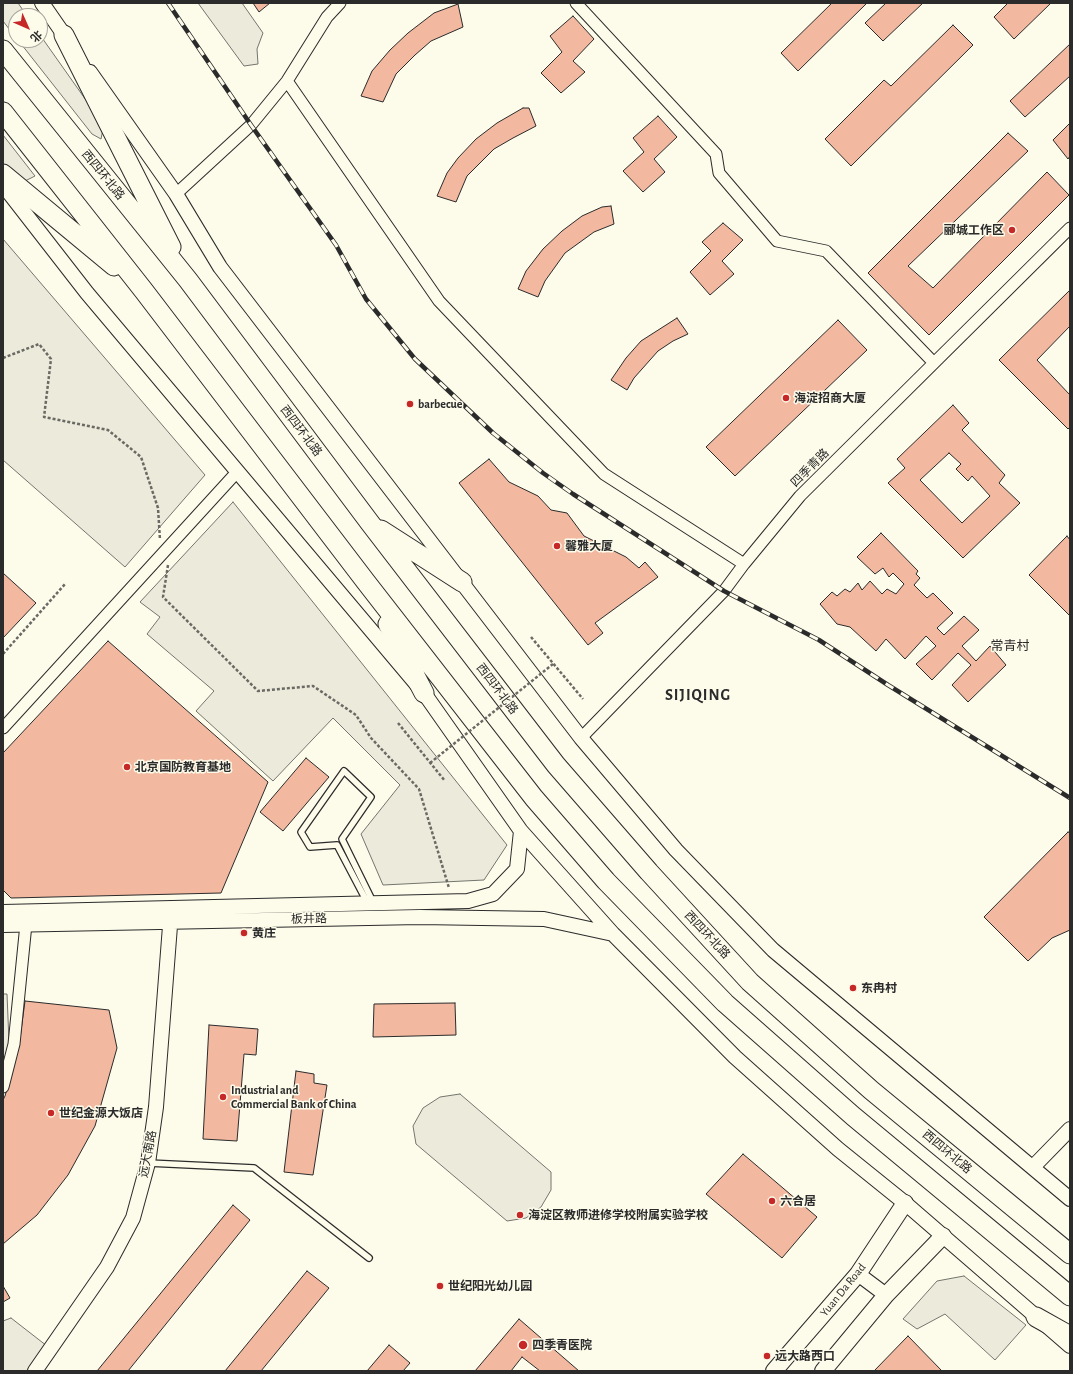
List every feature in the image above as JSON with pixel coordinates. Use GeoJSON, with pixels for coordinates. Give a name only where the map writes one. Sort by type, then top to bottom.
{"type":"FeatureCollection","features":[{"type":"Feature","properties":{"kind":"highway"},"geometry":{"type":"LineString","coordinates":[[64,35],[188,280]]}},
{"type":"Feature","properties":{"kind":"highway","name":"西四环北路"},"geometry":{"type":"LineString","coordinates":[[3,50],[188,280],[370,523],[556,765],[648,872],[750,982],[871,1090],[1070,1254]]}},
{"type":"Feature","properties":{"kind":"highway"},"geometry":{"type":"LineString","coordinates":[[3,112],[144,291],[366,582],[539,804],[606,881],[725,1004],[853,1116],[1070,1296]]}},
{"type":"Feature","properties":{"kind":"highway"},"geometry":{"type":"LineString","coordinates":[[3,174],[144,291]]}},
{"type":"Feature","properties":{"kind":"highway"},"geometry":{"type":"LineString","coordinates":[[370,523],[462,582]]}},
{"type":"Feature","properties":{"kind":"highway"},"geometry":{"type":"LineString","coordinates":[[366,582],[424,693]]}},
{"type":"Feature","properties":{"kind":"highway"},"geometry":{"type":"LineString","coordinates":[[1036,1317],[1070,1336]]}},
{"type":"Feature","properties":{"kind":"main road","name":"Yuan Da Road"},"geometry":{"type":"LineString","coordinates":[[774,1371],[858,1274],[905,1203]]}},
{"type":"Feature","properties":{"kind":"main road"},"geometry":{"type":"LineString","coordinates":[[823,1371],[886,1295],[943,1236]]}},
{"type":"Feature","properties":{"kind":"street"},"geometry":{"type":"LineString","coordinates":[[42,3],[176,194],[220,268],[580,738],[676,850],[773,950],[1070,1199]]}},
{"type":"Feature","properties":{"kind":"street"},"geometry":{"type":"LineString","coordinates":[[176,194],[251,125],[287,81],[327,17],[340,3]]}},
{"type":"Feature","properties":{"kind":"street"},"geometry":{"type":"LineString","coordinates":[[576,3],[716,154],[719,173],[778,241],[826,251],[934,363]]}},
{"type":"Feature","properties":{"kind":"street"},"geometry":{"type":"LineString","coordinates":[[287,81],[439,300],[604,474],[744,564]]}},
{"type":"Feature","properties":{"kind":"street"},"geometry":{"type":"LineString","coordinates":[[3,185],[87,293],[424,693],[521,831],[613,934],[735,1057],[838,1149],[905,1203],[1070,1346]]}},
{"type":"Feature","properties":{"kind":"street","name":"四季青路"},"geometry":{"type":"LineString","coordinates":[[580,738],[724,591],[744,564],[800,496],[1070,228]]}},
{"type":"Feature","properties":{"kind":"street"},"geometry":{"type":"LineString","coordinates":[[3,728],[238,472]]}},
{"type":"Feature","properties":{"kind":"street"},"geometry":{"type":"LineString","coordinates":[[5,919],[171,915],[371,904],[468,901],[493,894],[517,869],[521,831]]}},
{"type":"Feature","properties":{"kind":"street","name":"板井路"},"geometry":{"type":"LineString","coordinates":[[5,919],[26,924],[171,915],[544,918],[613,934]]}},
{"type":"Feature","properties":{"kind":"street","name":"远大南路"},"geometry":{"type":"LineString","coordinates":[[35,1371],[107,1267],[133,1218],[148,1163],[156,1107],[171,915]]}},
{"type":"Feature","properties":{"kind":"street"},"geometry":{"type":"LineString","coordinates":[[3,1087],[14,1044],[26,924]]}},
{"type":"Feature","properties":{"kind":"street"},"geometry":{"type":"LineString","coordinates":[[1033,1167],[1070,1129]]}},
{"type":"Feature","properties":{"kind":"street"},"geometry":{"type":"LineString","coordinates":[[858,1274],[886,1295]]}},
{"type":"Feature","properties":{"kind":"lane"},"geometry":{"type":"LineString","coordinates":[[344,771],[372,797],[342,840],[371,904],[337,845],[310,847],[301,832],[344,771]]}},
{"type":"Feature","properties":{"kind":"lane"},"geometry":{"type":"LineString","coordinates":[[148,1163],[254,1168],[369,1258]]}},
{"type":"Feature","properties":{"kind":"path"},"geometry":{"type":"LineString","coordinates":[[3,358],[39,344],[51,359],[44,417],[108,430],[141,457],[158,508],[161,556],[168,565],[163,597],[258,691],[313,686],[356,715],[371,738],[419,789],[450,889]]}},
{"type":"Feature","properties":{"kind":"path"},"geometry":{"type":"LineString","coordinates":[[3,654],[66,583]]}},
{"type":"Feature","properties":{"kind":"path"},"geometry":{"type":"LineString","coordinates":[[531,637],[583,699]]}},
{"type":"Feature","properties":{"kind":"path"},"geometry":{"type":"LineString","coordinates":[[430,763],[554,664]]}},
{"type":"Feature","properties":{"kind":"path"},"geometry":{"type":"LineString","coordinates":[[398,723],[445,781]]}},
{"type":"Feature","properties":{"kind":"shaded area"},"geometry":{"type":"Polygon","coordinates":[[[3,3],[18,3],[21,8],[8,8],[8,28],[3,21],[3,3]]]}},
{"type":"Feature","properties":{"kind":"shaded area"},"geometry":{"type":"Polygon","coordinates":[[[198,3],[242,3],[263,33],[257,49],[258,64],[244,66],[198,3]]]}},
{"type":"Feature","properties":{"kind":"shaded area"},"geometry":{"type":"Polygon","coordinates":[[[48,46],[88,103],[103,129],[101,139],[92,134],[24,48],[48,48],[48,46]]]}},
{"type":"Feature","properties":{"kind":"shaded area"},"geometry":{"type":"Polygon","coordinates":[[[3,135],[35,176],[23,182],[3,163],[3,135]]]}},
{"type":"Feature","properties":{"kind":"shaded area"},"geometry":{"type":"Polygon","coordinates":[[[3,239],[205,475],[125,567],[3,460],[3,239]]]}},
{"type":"Feature","properties":{"kind":"shaded area"},"geometry":{"type":"Polygon","coordinates":[[[233,502],[507,845],[484,880],[383,885],[361,834],[400,785],[333,718],[273,781],[196,711],[214,691],[147,634],[160,617],[140,602],[233,502]]]}},
{"type":"Feature","properties":{"kind":"shaded area"},"geometry":{"type":"Polygon","coordinates":[[[3,994],[7,994],[9,1042],[3,1079],[3,994]]]}},
{"type":"Feature","properties":{"kind":"shaded area"},"geometry":{"type":"Polygon","coordinates":[[[460,1094],[551,1172],[551,1190],[541,1207],[526,1218],[507,1221],[416,1144],[413,1126],[423,1108],[440,1097],[460,1094]]]}},
{"type":"Feature","properties":{"kind":"shaded area"},"geometry":{"type":"Polygon","coordinates":[[[964,1276],[1026,1325],[995,1360],[945,1314],[917,1329],[903,1319],[937,1281],[964,1276]]]}},
{"type":"Feature","properties":{"kind":"shaded area"},"geometry":{"type":"Polygon","coordinates":[[[11,1318],[47,1346],[28,1371],[3,1371],[3,1321],[11,1318]]]}},
{"type":"Feature","properties":{"kind":"building"},"geometry":{"type":"Polygon","coordinates":[[[253,3],[270,3],[259,12],[253,3]]]}},
{"type":"Feature","properties":{"kind":"building"},"geometry":{"type":"Polygon","coordinates":[[[832,3],[867,3],[798,71],[781,53],[832,3]]]}},
{"type":"Feature","properties":{"kind":"building"},"geometry":{"type":"Polygon","coordinates":[[[886,3],[923,3],[883,41],[865,23],[886,3]]]}},
{"type":"Feature","properties":{"kind":"building"},"geometry":{"type":"Polygon","coordinates":[[[1008,3],[1051,3],[1014,39],[994,17],[1008,3]]]}},
{"type":"Feature","properties":{"kind":"building"},"geometry":{"type":"Polygon","coordinates":[[[458,4],[463,27],[431,41],[415,55],[396,74],[383,102],[361,96],[372,71],[390,50],[408,33],[434,13],[458,4]]]}},
{"type":"Feature","properties":{"kind":"building"},"geometry":{"type":"Polygon","coordinates":[[[573,16],[594,39],[573,61],[585,72],[561,93],[541,73],[562,52],[550,36],[573,16]]]}},
{"type":"Feature","properties":{"kind":"building"},"geometry":{"type":"Polygon","coordinates":[[[953,25],[973,45],[851,166],[825,139],[884,80],[891,86],[953,25]]]}},
{"type":"Feature","properties":{"kind":"building"},"geometry":{"type":"Polygon","coordinates":[[[1070,44],[1070,76],[1025,117],[1010,101],[1070,44]]]}},
{"type":"Feature","properties":{"kind":"building"},"geometry":{"type":"Polygon","coordinates":[[[523,108],[529,108],[536,126],[494,149],[467,176],[456,202],[437,196],[447,173],[458,158],[476,139],[497,123],[523,108]]]}},
{"type":"Feature","properties":{"kind":"building"},"geometry":{"type":"Polygon","coordinates":[[[658,116],[677,137],[654,159],[665,172],[643,192],[623,171],[644,152],[633,138],[658,116]]]}},
{"type":"Feature","properties":{"kind":"building"},"geometry":{"type":"Polygon","coordinates":[[[1070,123],[1070,156],[1068,159],[1053,140],[1070,123]]]}},
{"type":"Feature","properties":{"kind":"building","name":"郦城工作区"},"geometry":{"type":"Polygon","coordinates":[[[1008,133],[1028,151],[908,266],[933,288],[1047,172],[1069,195],[929,335],[868,273],[1008,133]]]}},
{"type":"Feature","properties":{"kind":"building"},"geometry":{"type":"Polygon","coordinates":[[[611,206],[614,224],[594,232],[565,253],[545,281],[538,297],[518,289],[526,271],[543,249],[562,231],[582,216],[602,207],[611,206]]]}},
{"type":"Feature","properties":{"kind":"building"},"geometry":{"type":"Polygon","coordinates":[[[723,223],[743,240],[722,261],[734,274],[710,295],[690,272],[711,251],[702,242],[723,223]]]}},
{"type":"Feature","properties":{"kind":"building"},"geometry":{"type":"Polygon","coordinates":[[[1070,290],[1070,326],[1037,360],[1070,395],[1070,427],[1068,429],[999,360],[1070,290]]]}},
{"type":"Feature","properties":{"kind":"building"},"geometry":{"type":"Polygon","coordinates":[[[677,318],[688,334],[673,341],[658,351],[634,378],[627,390],[611,380],[626,358],[641,341],[677,318]]]}},
{"type":"Feature","properties":{"kind":"building","name":"海淀招商大厦"},"geometry":{"type":"Polygon","coordinates":[[[838,320],[867,350],[735,476],[706,447],[838,320]]]}},
{"type":"Feature","properties":{"kind":"building"},"geometry":{"type":"Polygon","coordinates":[[[953,405],[969,423],[962,430],[1005,475],[999,483],[1020,503],[963,558],[888,483],[905,468],[897,459],[953,405]],[[949,453],[920,480],[962,523],[990,496],[972,476],[968,481],[956,469],[961,464],[949,453]]]}},
{"type":"Feature","properties":{"kind":"building","name":"馨雅大厦"},"geometry":{"type":"Polygon","coordinates":[[[489,459],[509,482],[538,496],[551,510],[567,513],[584,536],[626,557],[639,568],[645,562],[658,577],[595,623],[603,633],[588,645],[459,483],[489,459]]]}},
{"type":"Feature","properties":{"kind":"building"},"geometry":{"type":"Polygon","coordinates":[[[881,533],[918,571],[916,574],[920,578],[914,585],[927,598],[933,593],[953,613],[937,628],[944,635],[964,616],[979,630],[962,646],[976,661],[990,646],[1006,665],[968,702],[952,685],[971,665],[958,653],[932,680],[916,664],[936,646],[926,636],[905,659],[886,639],[876,651],[850,627],[837,624],[820,604],[832,592],[837,596],[845,589],[850,592],[858,583],[862,590],[870,581],[882,594],[887,589],[896,594],[904,584],[893,573],[889,577],[883,568],[875,574],[857,557],[881,533]]]}},
{"type":"Feature","properties":{"kind":"building"},"geometry":{"type":"Polygon","coordinates":[[[1067,536],[1070,540],[1070,616],[1029,575],[1067,536]]]}},
{"type":"Feature","properties":{"kind":"building"},"geometry":{"type":"Polygon","coordinates":[[[3,573],[36,603],[3,638],[3,573]]]}},
{"type":"Feature","properties":{"kind":"building","name":"北京国防教育基地"},"geometry":{"type":"Polygon","coordinates":[[[108,641],[268,782],[221,893],[11,898],[3,890],[3,753],[108,641]]]}},
{"type":"Feature","properties":{"kind":"building"},"geometry":{"type":"Polygon","coordinates":[[[306,758],[329,777],[283,831],[260,812],[306,758]]]}},
{"type":"Feature","properties":{"kind":"building"},"geometry":{"type":"Polygon","coordinates":[[[1068,832],[1070,833],[1070,930],[1052,938],[1028,961],[984,917],[1068,832]]]}},
{"type":"Feature","properties":{"kind":"building","name":"世纪金源大饭店"},"geometry":{"type":"Polygon","coordinates":[[[25,1001],[109,1010],[117,1048],[95,1126],[68,1175],[37,1215],[3,1244],[3,1100],[19,1046],[25,1001]]]}},
{"type":"Feature","properties":{"kind":"building"},"geometry":{"type":"Polygon","coordinates":[[[455,1003],[456,1035],[373,1037],[374,1004],[455,1003]]]}},
{"type":"Feature","properties":{"kind":"building"},"geometry":{"type":"Polygon","coordinates":[[[209,1025],[258,1029],[256,1055],[244,1054],[237,1141],[203,1139],[209,1025]]]}},
{"type":"Feature","properties":{"kind":"building"},"geometry":{"type":"Polygon","coordinates":[[[296,1071],[314,1074],[314,1083],[327,1085],[313,1175],[284,1172],[296,1071]]]}},
{"type":"Feature","properties":{"kind":"building"},"geometry":{"type":"Polygon","coordinates":[[[743,1154],[817,1217],[782,1258],[706,1194],[743,1154]]]}},
{"type":"Feature","properties":{"kind":"building"},"geometry":{"type":"Polygon","coordinates":[[[233,1205],[250,1220],[128,1371],[97,1371],[233,1205]]]}},
{"type":"Feature","properties":{"kind":"building"},"geometry":{"type":"Polygon","coordinates":[[[307,1271],[329,1288],[261,1371],[225,1371],[307,1271]]]}},
{"type":"Feature","properties":{"kind":"building"},"geometry":{"type":"Polygon","coordinates":[[[3,1286],[10,1298],[3,1302],[3,1286]]]}},
{"type":"Feature","properties":{"kind":"building","name":"四季青医院"},"geometry":{"type":"Polygon","coordinates":[[[519,1319],[579,1371],[475,1371],[519,1319]]]}},
{"type":"Feature","properties":{"kind":"building"},"geometry":{"type":"Polygon","coordinates":[[[908,1336],[942,1371],[874,1371],[908,1336]]]}},
{"type":"Feature","properties":{"kind":"building"},"geometry":{"type":"Polygon","coordinates":[[[389,1345],[410,1363],[403,1371],[367,1371],[389,1345]]]}},
{"type":"Feature","properties":{"kind":"building"},"geometry":{"type":"Polygon","coordinates":[[[522,1357],[540,1371],[511,1371],[522,1357]]]}},
{"type":"Feature","properties":{"kind":"railway"},"geometry":{"type":"LineString","coordinates":[[168,3],[251,125],[336,245],[366,299],[415,359],[493,433],[543,473],[573,494],[724,591],[819,640],[888,685],[1070,798]]}},
{"type":"Feature","properties":{"kind":"place","name":"郦城工作区"},"geometry":{"type":"Point","coordinates":[1012,230]}},
{"type":"Feature","properties":{"kind":"place","name":"海淀招商大厦"},"geometry":{"type":"Point","coordinates":[786,398]}},
{"type":"Feature","properties":{"kind":"place","name":"barbecue"},"geometry":{"type":"Point","coordinates":[410,404]}},
{"type":"Feature","properties":{"kind":"place","name":"馨雅大厦"},"geometry":{"type":"Point","coordinates":[557,546]}},
{"type":"Feature","properties":{"kind":"place","name":"北京国防教育基地"},"geometry":{"type":"Point","coordinates":[127,767]}},
{"type":"Feature","properties":{"kind":"place","name":"黄庄"},"geometry":{"type":"Point","coordinates":[244,933]}},
{"type":"Feature","properties":{"kind":"place","name":"东冉村"},"geometry":{"type":"Point","coordinates":[853,988]}},
{"type":"Feature","properties":{"kind":"place","name":"Industrial and Commercial Bank of China"},"geometry":{"type":"Point","coordinates":[223,1097]}},
{"type":"Feature","properties":{"kind":"place","name":"世纪金源大饭店"},"geometry":{"type":"Point","coordinates":[51,1113]}},
{"type":"Feature","properties":{"kind":"place","name":"六合居"},"geometry":{"type":"Point","coordinates":[772,1201]}},
{"type":"Feature","properties":{"kind":"place","name":"海淀区教师进修学校附属实验学校"},"geometry":{"type":"Point","coordinates":[520,1215]}},
{"type":"Feature","properties":{"kind":"place","name":"世纪阳光幼儿园"},"geometry":{"type":"Point","coordinates":[440,1286]}},
{"type":"Feature","properties":{"kind":"place","name":"四季青医院"},"geometry":{"type":"Point","coordinates":[523,1345]}},
{"type":"Feature","properties":{"kind":"place","name":"远大路西口"},"geometry":{"type":"Point","coordinates":[767,1356]}},
{"type":"Feature","properties":{"kind":"district","name":"常青村"},"geometry":{"type":"Point","coordinates":[1010,646]}},
{"type":"Feature","properties":{"kind":"district","name":"SIJIQING"},"geometry":{"type":"Point","coordinates":[698,695]}}]}
